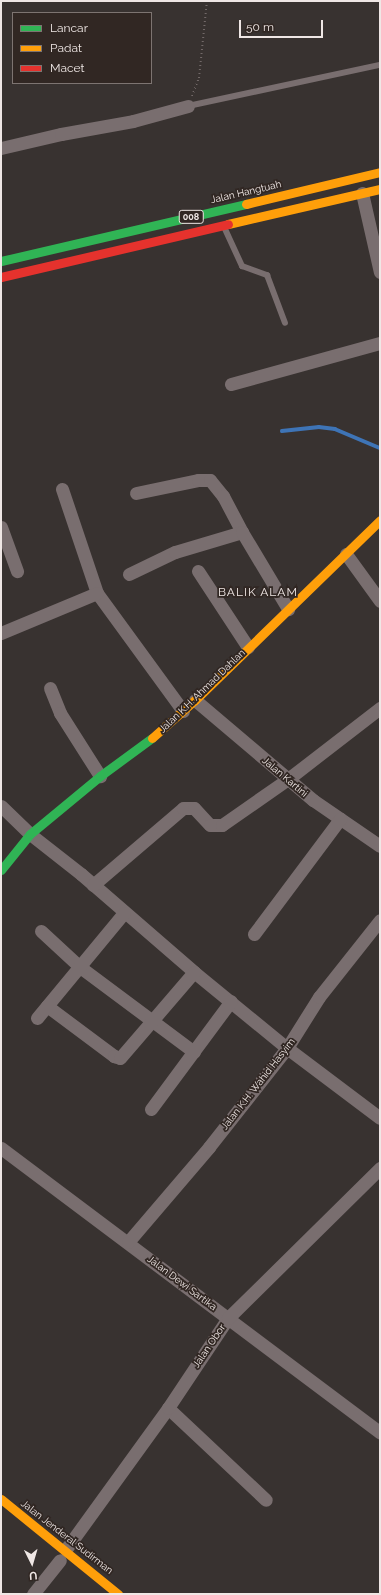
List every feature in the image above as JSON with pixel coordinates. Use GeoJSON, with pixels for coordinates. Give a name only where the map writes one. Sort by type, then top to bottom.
{"type":"FeatureCollection","features":[{"type":"Feature","properties":{"kind":"main road","name":"Jalan Hangtuah"},"geometry":{"type":"LineString","coordinates":[[1,261],[380,172]]}},
{"type":"Feature","properties":{"kind":"main road","name":"008"},"geometry":{"type":"LineString","coordinates":[[1,277],[224,227],[380,189]]}},
{"type":"Feature","properties":{"kind":"main road"},"geometry":{"type":"LineString","coordinates":[[257,201],[261,218]]}},
{"type":"Feature","properties":{"kind":"main road","name":"Jalan K.H. Ahmad Dahlan"},"geometry":{"type":"LineString","coordinates":[[1,870],[30,834],[100,776],[160,732],[195,700],[380,520]]}},
{"type":"Feature","properties":{"kind":"main road","name":"Jalan Jenderal Sudirman"},"geometry":{"type":"LineString","coordinates":[[1,1499],[60,1555],[107,1594]]}},
{"type":"Feature","properties":{"kind":"main road","name":"Jalan Jenderal Sudirman"},"geometry":{"type":"LineString","coordinates":[[60,1555],[118,1594]]}},
{"type":"Feature","properties":{"kind":"street"},"geometry":{"type":"LineString","coordinates":[[1,148],[61,134],[133,121],[188,106]]}},
{"type":"Feature","properties":{"kind":"street"},"geometry":{"type":"LineString","coordinates":[[362,193],[380,272]]}},
{"type":"Feature","properties":{"kind":"street"},"geometry":{"type":"LineString","coordinates":[[231,384],[380,343]]}},
{"type":"Feature","properties":{"kind":"street"},"geometry":{"type":"LineString","coordinates":[[136,493],[198,480],[210,480],[223,496],[242,532],[288,609]]}},
{"type":"Feature","properties":{"kind":"street"},"geometry":{"type":"LineString","coordinates":[[62,489],[97,593],[183,711]]}},
{"type":"Feature","properties":{"kind":"street"},"geometry":{"type":"LineString","coordinates":[[1,527],[17,571]]}},
{"type":"Feature","properties":{"kind":"street"},"geometry":{"type":"LineString","coordinates":[[129,574],[175,552],[242,532]]}},
{"type":"Feature","properties":{"kind":"street"},"geometry":{"type":"LineString","coordinates":[[346,554],[380,601]]}},
{"type":"Feature","properties":{"kind":"street"},"geometry":{"type":"LineString","coordinates":[[198,571],[248,647]]}},
{"type":"Feature","properties":{"kind":"street"},"geometry":{"type":"LineString","coordinates":[[1,633],[97,593]]}},
{"type":"Feature","properties":{"kind":"street"},"geometry":{"type":"LineString","coordinates":[[50,688],[60,713],[100,776]]}},
{"type":"Feature","properties":{"kind":"street","name":"Jalan Kartini"},"geometry":{"type":"LineString","coordinates":[[195,700],[288,779],[340,819],[380,846]]}},
{"type":"Feature","properties":{"kind":"street"},"geometry":{"type":"LineString","coordinates":[[93,885],[183,808],[194,808],[210,825],[222,825],[288,779],[380,708]]}},
{"type":"Feature","properties":{"kind":"street"},"geometry":{"type":"LineString","coordinates":[[1,806],[30,834],[93,885],[194,972],[287,1048],[380,1118]]}},
{"type":"Feature","properties":{"kind":"street"},"geometry":{"type":"LineString","coordinates":[[254,934],[340,819]]}},
{"type":"Feature","properties":{"kind":"street"},"geometry":{"type":"LineString","coordinates":[[37,1018],[124,913]]}},
{"type":"Feature","properties":{"kind":"street","name":"Jalan K.H. Wahid Hasyim"},"geometry":{"type":"LineString","coordinates":[[128,1242],[209,1147],[287,1048],[319,997],[380,920]]}},
{"type":"Feature","properties":{"kind":"street"},"geometry":{"type":"LineString","coordinates":[[41,931],[80,967],[194,1052]]}},
{"type":"Feature","properties":{"kind":"street"},"geometry":{"type":"LineString","coordinates":[[47,1006],[117,1058],[124,1056],[194,972]]}},
{"type":"Feature","properties":{"kind":"street"},"geometry":{"type":"LineString","coordinates":[[151,1109],[231,1001]]}},
{"type":"Feature","properties":{"kind":"street","name":"Jalan Dewi Sartika"},"geometry":{"type":"LineString","coordinates":[[1,1148],[128,1242],[380,1434]]}},
{"type":"Feature","properties":{"kind":"street","name":"Jalan Obor"},"geometry":{"type":"LineString","coordinates":[[33,1594],[168,1408],[228,1318],[380,1168]]}},
{"type":"Feature","properties":{"kind":"street"},"geometry":{"type":"LineString","coordinates":[[168,1408],[266,1500]]}},
{"type":"Feature","properties":{"kind":"lane"},"geometry":{"type":"LineString","coordinates":[[188,106],[380,65]]}},
{"type":"Feature","properties":{"kind":"lane"},"geometry":{"type":"LineString","coordinates":[[224,227],[242,266],[267,275],[285,323]]}},
{"type":"Feature","properties":{"kind":"path"},"geometry":{"type":"LineString","coordinates":[[188,106],[199,78],[207,1]]}},
{"type":"Feature","properties":{"kind":"waterway"},"geometry":{"type":"LineString","coordinates":[[282,431],[319,427],[335,429],[380,448]]}},
{"type":"Feature","properties":{"kind":"traffic: fast"},"geometry":{"type":"LineString","coordinates":[[1,261],[246,204]]}},
{"type":"Feature","properties":{"kind":"traffic: fast"},"geometry":{"type":"LineString","coordinates":[[1,870],[30,834],[100,776],[152,738]]}},
{"type":"Feature","properties":{"kind":"traffic: slow"},"geometry":{"type":"LineString","coordinates":[[246,204],[380,172]]}},
{"type":"Feature","properties":{"kind":"traffic: slow"},"geometry":{"type":"LineString","coordinates":[[228,224],[380,189]]}},
{"type":"Feature","properties":{"kind":"traffic: slow"},"geometry":{"type":"LineString","coordinates":[[152,738],[195,700],[380,520]]}},
{"type":"Feature","properties":{"kind":"traffic: slow"},"geometry":{"type":"LineString","coordinates":[[1,1499],[118,1594]]}},
{"type":"Feature","properties":{"kind":"traffic: jam"},"geometry":{"type":"LineString","coordinates":[[1,277],[228,224]]}},
{"type":"Feature","properties":{"kind":"district","name":"BALIK ALAM"},"geometry":{"type":"Point","coordinates":[258,593]}}]}
